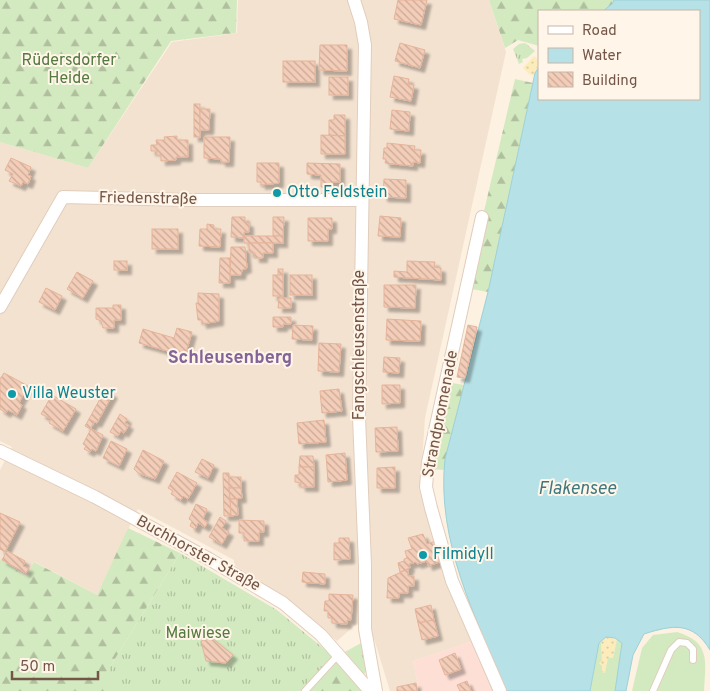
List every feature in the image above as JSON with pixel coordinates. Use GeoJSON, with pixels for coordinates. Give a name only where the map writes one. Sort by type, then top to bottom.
{"type":"FeatureCollection","features":[{"type":"Feature","properties":{"kind":"street","name":"Fangschleusenstraße"},"geometry":{"type":"LineString","coordinates":[[354,0],[362,22],[365,45],[358,417],[365,565],[365,629],[376,691]]}},
{"type":"Feature","properties":{"kind":"street","name":"Friedenstraße"},"geometry":{"type":"LineString","coordinates":[[0,307],[63,196],[189,200],[361,200]]}},
{"type":"Feature","properties":{"kind":"street","name":"Strandpromenade"},"geometry":{"type":"LineString","coordinates":[[482,217],[428,462],[426,487],[452,581],[500,691]]}},
{"type":"Feature","properties":{"kind":"street","name":"Buchhorster Straße"},"geometry":{"type":"LineString","coordinates":[[0,451],[95,497],[276,598],[321,635],[370,691]]}},
{"type":"Feature","properties":{"kind":"lane"},"geometry":{"type":"LineString","coordinates":[[653,691],[671,650],[679,642],[687,643],[693,648],[693,660]]}},
{"type":"Feature","properties":{"kind":"lane"},"geometry":{"type":"LineString","coordinates":[[305,691],[339,654]]}},
{"type":"Feature","properties":{"kind":"shaded area"},"geometry":{"type":"Polygon","coordinates":[[[238,0],[489,0],[506,52],[425,418],[422,461],[421,492],[473,641],[413,661],[419,691],[390,691],[368,619],[354,626],[337,641],[279,593],[234,565],[234,560],[138,509],[97,595],[35,562],[27,577],[0,559],[0,470],[12,447],[0,441],[0,142],[88,168],[172,42],[237,33],[238,0]]]}},
{"type":"Feature","properties":{"kind":"shaded area"},"geometry":{"type":"Polygon","coordinates":[[[473,641],[495,691],[419,691],[413,661],[473,641]]]}},
{"type":"Feature","properties":{"kind":"green space","name":"Rüdersdorfer Heide"},"geometry":{"type":"Polygon","coordinates":[[[0,0],[237,0],[236,33],[171,41],[88,168],[0,142],[0,0]]]}},
{"type":"Feature","properties":{"kind":"green space"},"geometry":{"type":"Polygon","coordinates":[[[489,0],[614,0],[604,10],[538,10],[538,46],[518,40],[505,48],[489,0]]]}},
{"type":"Feature","properties":{"kind":"green space"},"geometry":{"type":"Polygon","coordinates":[[[525,43],[535,51],[527,58],[522,59],[523,62],[519,64],[513,49],[519,44],[525,43]]]}},
{"type":"Feature","properties":{"kind":"green space"},"geometry":{"type":"Polygon","coordinates":[[[515,79],[533,83],[488,292],[466,288],[515,79]]]}},
{"type":"Feature","properties":{"kind":"green space"},"geometry":{"type":"Polygon","coordinates":[[[452,383],[464,385],[444,470],[432,469],[452,383]]]}},
{"type":"Feature","properties":{"kind":"green space"},"geometry":{"type":"Polygon","coordinates":[[[128,528],[180,553],[110,667],[110,691],[0,691],[0,559],[27,577],[34,562],[97,595],[128,528]]]}},
{"type":"Feature","properties":{"kind":"green space","name":"Maiwiese"},"geometry":{"type":"Polygon","coordinates":[[[180,553],[277,610],[334,657],[304,691],[110,691],[110,667],[180,553]]]}},
{"type":"Feature","properties":{"kind":"green space"},"geometry":{"type":"Polygon","coordinates":[[[677,632],[688,636],[701,647],[705,661],[704,691],[632,691],[642,648],[653,635],[677,632]]]}},
{"type":"Feature","properties":{"kind":"green space"},"geometry":{"type":"Polygon","coordinates":[[[617,639],[622,643],[615,691],[590,691],[599,643],[601,642],[602,661],[599,663],[602,666],[602,672],[605,673],[608,658],[613,658],[617,639]]]}},
{"type":"Feature","properties":{"kind":"green space"},"geometry":{"type":"Polygon","coordinates":[[[363,642],[367,670],[363,676],[343,653],[363,642]]]}},
{"type":"Feature","properties":{"kind":"green space"},"geometry":{"type":"Polygon","coordinates":[[[334,657],[361,691],[304,691],[334,657]]]}},
{"type":"Feature","properties":{"kind":"sand"},"geometry":{"type":"Polygon","coordinates":[[[534,56],[538,60],[535,76],[529,74],[523,68],[534,56]]]}},
{"type":"Feature","properties":{"kind":"sand"},"geometry":{"type":"Polygon","coordinates":[[[606,637],[617,639],[613,658],[608,658],[606,673],[602,672],[599,663],[602,661],[601,642],[606,637]]]}},
{"type":"Feature","properties":{"kind":"water","name":"Flakensee"},"geometry":{"type":"Polygon","coordinates":[[[614,0],[710,0],[710,650],[696,634],[681,628],[673,627],[644,634],[633,655],[626,691],[615,691],[622,643],[615,638],[606,637],[599,643],[590,691],[506,691],[471,607],[452,549],[444,490],[445,459],[488,292],[535,73],[538,68],[538,100],[700,100],[700,10],[604,10],[614,0]]]}},
{"type":"Feature","properties":{"kind":"building"},"geometry":{"type":"Polygon","coordinates":[[[398,0],[427,0],[421,25],[394,19],[398,0]]]}},
{"type":"Feature","properties":{"kind":"building"},"geometry":{"type":"Polygon","coordinates":[[[400,43],[425,50],[420,68],[395,61],[400,43]]]}},
{"type":"Feature","properties":{"kind":"building"},"geometry":{"type":"Polygon","coordinates":[[[320,45],[347,45],[347,71],[319,70],[320,45]]]}},
{"type":"Feature","properties":{"kind":"building"},"geometry":{"type":"Polygon","coordinates":[[[283,61],[315,61],[315,82],[283,82],[283,61]]]}},
{"type":"Feature","properties":{"kind":"building"},"geometry":{"type":"Polygon","coordinates":[[[394,76],[409,79],[408,84],[414,85],[411,101],[390,97],[394,76]]]}},
{"type":"Feature","properties":{"kind":"building"},"geometry":{"type":"Polygon","coordinates":[[[329,77],[348,77],[348,95],[329,95],[329,77]]]}},
{"type":"Feature","properties":{"kind":"building"},"geometry":{"type":"Polygon","coordinates":[[[194,104],[200,104],[200,137],[194,137],[194,104]]]}},
{"type":"Feature","properties":{"kind":"building"},"geometry":{"type":"Polygon","coordinates":[[[200,109],[210,109],[209,130],[200,130],[200,109]]]}},
{"type":"Feature","properties":{"kind":"building"},"geometry":{"type":"Polygon","coordinates":[[[392,110],[410,112],[409,131],[390,129],[392,110]]]}},
{"type":"Feature","properties":{"kind":"building"},"geometry":{"type":"Polygon","coordinates":[[[334,115],[345,115],[345,136],[329,135],[329,120],[334,120],[334,115]]]}},
{"type":"Feature","properties":{"kind":"building"},"geometry":{"type":"Polygon","coordinates":[[[321,135],[345,136],[345,154],[321,154],[321,135]]]}},
{"type":"Feature","properties":{"kind":"building"},"geometry":{"type":"Polygon","coordinates":[[[177,136],[177,140],[188,140],[188,157],[176,157],[176,160],[161,161],[161,155],[157,155],[157,151],[151,151],[151,145],[157,145],[156,140],[165,140],[164,137],[177,136]]]}},
{"type":"Feature","properties":{"kind":"building"},"geometry":{"type":"Polygon","coordinates":[[[204,137],[230,137],[229,162],[221,162],[221,159],[204,158],[204,137]]]}},
{"type":"Feature","properties":{"kind":"building"},"geometry":{"type":"Polygon","coordinates":[[[387,143],[415,146],[414,150],[421,150],[420,163],[413,162],[413,166],[385,163],[386,159],[383,159],[384,148],[387,148],[387,143]]]}},
{"type":"Feature","properties":{"kind":"building"},"geometry":{"type":"Polygon","coordinates":[[[11,158],[31,167],[28,175],[31,176],[28,184],[23,182],[21,186],[9,181],[13,174],[5,170],[11,158]]]}},
{"type":"Feature","properties":{"kind":"building"},"geometry":{"type":"Polygon","coordinates":[[[257,163],[279,163],[279,183],[261,185],[261,182],[257,182],[257,163]]]}},
{"type":"Feature","properties":{"kind":"building"},"geometry":{"type":"Polygon","coordinates":[[[307,163],[340,164],[340,182],[332,182],[332,188],[321,187],[321,175],[307,174],[307,163]]]}},
{"type":"Feature","properties":{"kind":"building"},"geometry":{"type":"Polygon","coordinates":[[[384,179],[406,180],[406,198],[383,197],[384,179]]]}},
{"type":"Feature","properties":{"kind":"building"},"geometry":{"type":"Polygon","coordinates":[[[380,216],[401,218],[400,237],[378,236],[380,216]]]}},
{"type":"Feature","properties":{"kind":"building"},"geometry":{"type":"Polygon","coordinates":[[[232,217],[245,217],[245,222],[249,223],[249,232],[244,232],[244,238],[231,237],[232,217]]]}},
{"type":"Feature","properties":{"kind":"building"},"geometry":{"type":"Polygon","coordinates":[[[273,217],[284,217],[283,236],[273,236],[273,217]]]}},
{"type":"Feature","properties":{"kind":"building"},"geometry":{"type":"Polygon","coordinates":[[[308,218],[332,218],[332,229],[328,229],[328,241],[308,241],[308,218]]]}},
{"type":"Feature","properties":{"kind":"building"},"geometry":{"type":"Polygon","coordinates":[[[207,224],[214,225],[214,229],[221,229],[220,247],[199,246],[200,229],[207,229],[207,224]]]}},
{"type":"Feature","properties":{"kind":"building"},"geometry":{"type":"Polygon","coordinates":[[[152,229],[178,229],[178,249],[152,249],[152,229]]]}},
{"type":"Feature","properties":{"kind":"building"},"geometry":{"type":"Polygon","coordinates":[[[244,236],[283,236],[283,243],[244,243],[244,236]]]}},
{"type":"Feature","properties":{"kind":"building"},"geometry":{"type":"Polygon","coordinates":[[[249,243],[273,243],[273,253],[263,253],[263,258],[255,258],[255,253],[249,253],[249,243]]]}},
{"type":"Feature","properties":{"kind":"building"},"geometry":{"type":"Polygon","coordinates":[[[231,247],[245,247],[247,268],[242,270],[241,275],[230,275],[231,247]]]}},
{"type":"Feature","properties":{"kind":"building"},"geometry":{"type":"Polygon","coordinates":[[[220,258],[230,258],[230,283],[219,283],[220,258]]]}},
{"type":"Feature","properties":{"kind":"building"},"geometry":{"type":"Polygon","coordinates":[[[114,261],[127,261],[127,270],[114,270],[114,261]]]}},
{"type":"Feature","properties":{"kind":"building"},"geometry":{"type":"Polygon","coordinates":[[[407,261],[435,262],[434,267],[441,268],[441,280],[394,277],[394,271],[407,272],[407,261]]]}},
{"type":"Feature","properties":{"kind":"building"},"geometry":{"type":"Polygon","coordinates":[[[278,269],[283,269],[283,275],[278,275],[278,269]]]}},
{"type":"Feature","properties":{"kind":"building"},"geometry":{"type":"Polygon","coordinates":[[[77,272],[93,281],[83,298],[67,289],[77,272]]]}},
{"type":"Feature","properties":{"kind":"building"},"geometry":{"type":"Polygon","coordinates":[[[273,275],[283,275],[283,296],[273,296],[273,275]]]}},
{"type":"Feature","properties":{"kind":"building"},"geometry":{"type":"Polygon","coordinates":[[[290,275],[312,275],[312,295],[290,295],[290,275]]]}},
{"type":"Feature","properties":{"kind":"building"},"geometry":{"type":"Polygon","coordinates":[[[384,285],[416,285],[415,308],[384,307],[384,285]]]}},
{"type":"Feature","properties":{"kind":"building"},"geometry":{"type":"Polygon","coordinates":[[[46,288],[62,296],[55,310],[39,302],[46,288]]]}},
{"type":"Feature","properties":{"kind":"building"},"geometry":{"type":"Polygon","coordinates":[[[198,293],[219,294],[219,321],[202,324],[202,320],[198,320],[196,303],[198,303],[198,293]]]}},
{"type":"Feature","properties":{"kind":"building"},"geometry":{"type":"Polygon","coordinates":[[[279,298],[291,298],[291,308],[278,308],[279,298]]]}},
{"type":"Feature","properties":{"kind":"building"},"geometry":{"type":"Polygon","coordinates":[[[113,305],[121,305],[121,320],[114,320],[114,328],[103,328],[101,321],[96,319],[96,308],[113,308],[113,305]]]}},
{"type":"Feature","properties":{"kind":"building"},"geometry":{"type":"Polygon","coordinates":[[[273,317],[291,317],[291,324],[283,324],[283,327],[273,327],[273,317]]]}},
{"type":"Feature","properties":{"kind":"building"},"geometry":{"type":"Polygon","coordinates":[[[387,319],[421,321],[420,341],[386,340],[387,319]]]}},
{"type":"Feature","properties":{"kind":"building"},"geometry":{"type":"Polygon","coordinates":[[[293,325],[313,326],[312,340],[292,339],[293,325]]]}},
{"type":"Feature","properties":{"kind":"building"},"geometry":{"type":"Polygon","coordinates":[[[468,325],[477,327],[465,378],[457,377],[468,325]]]}},
{"type":"Feature","properties":{"kind":"building"},"geometry":{"type":"Polygon","coordinates":[[[177,328],[192,332],[185,356],[139,343],[143,329],[174,338],[177,328]]]}},
{"type":"Feature","properties":{"kind":"building"},"geometry":{"type":"Polygon","coordinates":[[[319,343],[341,344],[339,372],[318,371],[319,343]]]}},
{"type":"Feature","properties":{"kind":"building"},"geometry":{"type":"Polygon","coordinates":[[[384,357],[400,358],[399,373],[383,372],[384,357]]]}},
{"type":"Feature","properties":{"kind":"building","name":"Villa Weuster"},"geometry":{"type":"Polygon","coordinates":[[[4,373],[28,386],[19,403],[22,405],[17,415],[8,410],[6,413],[0,409],[0,379],[4,373]]]}},
{"type":"Feature","properties":{"kind":"building"},"geometry":{"type":"Polygon","coordinates":[[[382,385],[400,385],[400,403],[382,404],[382,385]]]}},
{"type":"Feature","properties":{"kind":"building"},"geometry":{"type":"Polygon","coordinates":[[[105,389],[113,394],[109,401],[101,397],[105,389]]]}},
{"type":"Feature","properties":{"kind":"building"},"geometry":{"type":"Polygon","coordinates":[[[339,389],[342,411],[322,413],[320,391],[339,389]]]}},
{"type":"Feature","properties":{"kind":"building"},"geometry":{"type":"Polygon","coordinates":[[[52,395],[76,409],[63,431],[49,423],[51,419],[41,414],[52,395]]]}},
{"type":"Feature","properties":{"kind":"building"},"geometry":{"type":"Polygon","coordinates":[[[101,397],[109,401],[97,423],[89,419],[101,397]]]}},
{"type":"Feature","properties":{"kind":"building"},"geometry":{"type":"Polygon","coordinates":[[[120,414],[127,419],[125,423],[129,425],[124,433],[121,431],[118,436],[110,432],[120,414]]]}},
{"type":"Feature","properties":{"kind":"building"},"geometry":{"type":"Polygon","coordinates":[[[89,419],[94,422],[90,429],[85,426],[89,419]]]}},
{"type":"Feature","properties":{"kind":"building"},"geometry":{"type":"Polygon","coordinates":[[[324,420],[326,442],[299,444],[297,423],[324,420]]]}},
{"type":"Feature","properties":{"kind":"building"},"geometry":{"type":"Polygon","coordinates":[[[397,427],[398,451],[376,452],[375,428],[397,427]]]}},
{"type":"Feature","properties":{"kind":"building"},"geometry":{"type":"Polygon","coordinates":[[[91,429],[103,435],[96,451],[92,449],[90,452],[84,449],[86,446],[83,444],[91,429]]]}},
{"type":"Feature","properties":{"kind":"building"},"geometry":{"type":"Polygon","coordinates":[[[111,441],[127,449],[119,466],[103,458],[111,441]]]}},
{"type":"Feature","properties":{"kind":"building"},"geometry":{"type":"Polygon","coordinates":[[[143,450],[164,461],[155,479],[138,473],[134,469],[143,450]]]}},
{"type":"Feature","properties":{"kind":"building"},"geometry":{"type":"Polygon","coordinates":[[[345,453],[347,480],[328,482],[326,455],[345,453]]]}},
{"type":"Feature","properties":{"kind":"building"},"geometry":{"type":"Polygon","coordinates":[[[300,456],[313,456],[314,467],[299,467],[300,456]]]}},
{"type":"Feature","properties":{"kind":"building"},"geometry":{"type":"Polygon","coordinates":[[[202,459],[214,465],[208,478],[195,472],[202,459]]]}},
{"type":"Feature","properties":{"kind":"building"},"geometry":{"type":"Polygon","coordinates":[[[299,467],[314,467],[314,487],[301,487],[301,483],[295,482],[295,475],[299,475],[299,467]]]}},
{"type":"Feature","properties":{"kind":"building"},"geometry":{"type":"Polygon","coordinates":[[[395,467],[395,488],[377,488],[377,468],[395,467]]]}},
{"type":"Feature","properties":{"kind":"building"},"geometry":{"type":"Polygon","coordinates":[[[177,472],[197,483],[188,499],[183,496],[181,500],[171,494],[173,491],[168,488],[177,472]]]}},
{"type":"Feature","properties":{"kind":"building"},"geometry":{"type":"Polygon","coordinates":[[[223,473],[229,473],[231,516],[224,516],[223,473]]]}},
{"type":"Feature","properties":{"kind":"building"},"geometry":{"type":"Polygon","coordinates":[[[229,477],[241,477],[241,488],[229,488],[229,477]]]}},
{"type":"Feature","properties":{"kind":"building"},"geometry":{"type":"Polygon","coordinates":[[[229,488],[241,488],[242,498],[230,499],[229,488]]]}},
{"type":"Feature","properties":{"kind":"building"},"geometry":{"type":"Polygon","coordinates":[[[230,499],[237,499],[238,515],[231,516],[230,499]]]}},
{"type":"Feature","properties":{"kind":"building"},"geometry":{"type":"Polygon","coordinates":[[[196,504],[207,509],[203,519],[208,522],[205,527],[198,523],[195,529],[190,526],[192,521],[189,519],[196,504]]]}},
{"type":"Feature","properties":{"kind":"building"},"geometry":{"type":"Polygon","coordinates":[[[0,513],[20,522],[5,552],[0,549],[0,513]]]}},
{"type":"Feature","properties":{"kind":"building"},"geometry":{"type":"Polygon","coordinates":[[[220,517],[226,521],[222,528],[229,532],[222,544],[209,537],[220,517]]]}},
{"type":"Feature","properties":{"kind":"building"},"geometry":{"type":"Polygon","coordinates":[[[239,520],[264,521],[264,532],[259,532],[259,541],[244,541],[244,533],[239,533],[239,520]]]}},
{"type":"Feature","properties":{"kind":"building","name":"Filmidyll"},"geometry":{"type":"Polygon","coordinates":[[[423,534],[427,544],[436,541],[442,561],[428,566],[427,561],[417,564],[416,562],[409,564],[410,568],[400,572],[398,563],[407,558],[405,551],[412,549],[408,538],[423,534]]]}},
{"type":"Feature","properties":{"kind":"building"},"geometry":{"type":"Polygon","coordinates":[[[339,538],[349,538],[350,559],[334,560],[334,543],[339,543],[339,538]]]}},
{"type":"Feature","properties":{"kind":"building"},"geometry":{"type":"Polygon","coordinates":[[[7,551],[25,561],[23,566],[29,568],[26,573],[2,560],[7,551]]]}},
{"type":"Feature","properties":{"kind":"building"},"geometry":{"type":"Polygon","coordinates":[[[408,569],[408,576],[414,576],[414,586],[408,586],[408,593],[399,593],[399,598],[387,598],[388,578],[408,569]]]}},
{"type":"Feature","properties":{"kind":"building"},"geometry":{"type":"Polygon","coordinates":[[[303,572],[325,574],[325,584],[302,582],[303,572]]]}},
{"type":"Feature","properties":{"kind":"building"},"geometry":{"type":"Polygon","coordinates":[[[329,594],[353,595],[351,620],[347,620],[347,624],[332,623],[332,618],[328,618],[328,611],[324,611],[325,601],[329,601],[329,594]]]}},
{"type":"Feature","properties":{"kind":"building"},"geometry":{"type":"Polygon","coordinates":[[[431,605],[434,620],[418,623],[415,609],[431,605]]]}},
{"type":"Feature","properties":{"kind":"building"},"geometry":{"type":"Polygon","coordinates":[[[434,620],[438,636],[422,640],[418,623],[434,620]]]}},
{"type":"Feature","properties":{"kind":"building"},"geometry":{"type":"Polygon","coordinates":[[[211,637],[233,655],[226,663],[206,661],[201,641],[211,637]]]}},
{"type":"Feature","properties":{"kind":"building"},"geometry":{"type":"Polygon","coordinates":[[[455,653],[461,669],[445,675],[439,660],[455,653]]]}},
{"type":"Feature","properties":{"kind":"building"},"geometry":{"type":"Polygon","coordinates":[[[467,681],[471,691],[460,691],[457,685],[467,681]]]}},
{"type":"Feature","properties":{"kind":"building"},"geometry":{"type":"Polygon","coordinates":[[[416,683],[417,691],[397,691],[397,687],[416,683]]]}},
{"type":"Feature","properties":{"kind":"place","name":"Otto Feldstein"},"geometry":{"type":"Point","coordinates":[277,193]}},
{"type":"Feature","properties":{"kind":"place","name":"Villa Weuster"},"geometry":{"type":"Point","coordinates":[12,394]}},
{"type":"Feature","properties":{"kind":"place","name":"Filmidyll"},"geometry":{"type":"Point","coordinates":[423,555]}},
{"type":"Feature","properties":{"kind":"district","name":"Schleusenberg"},"geometry":{"type":"Point","coordinates":[230,358]}}]}
